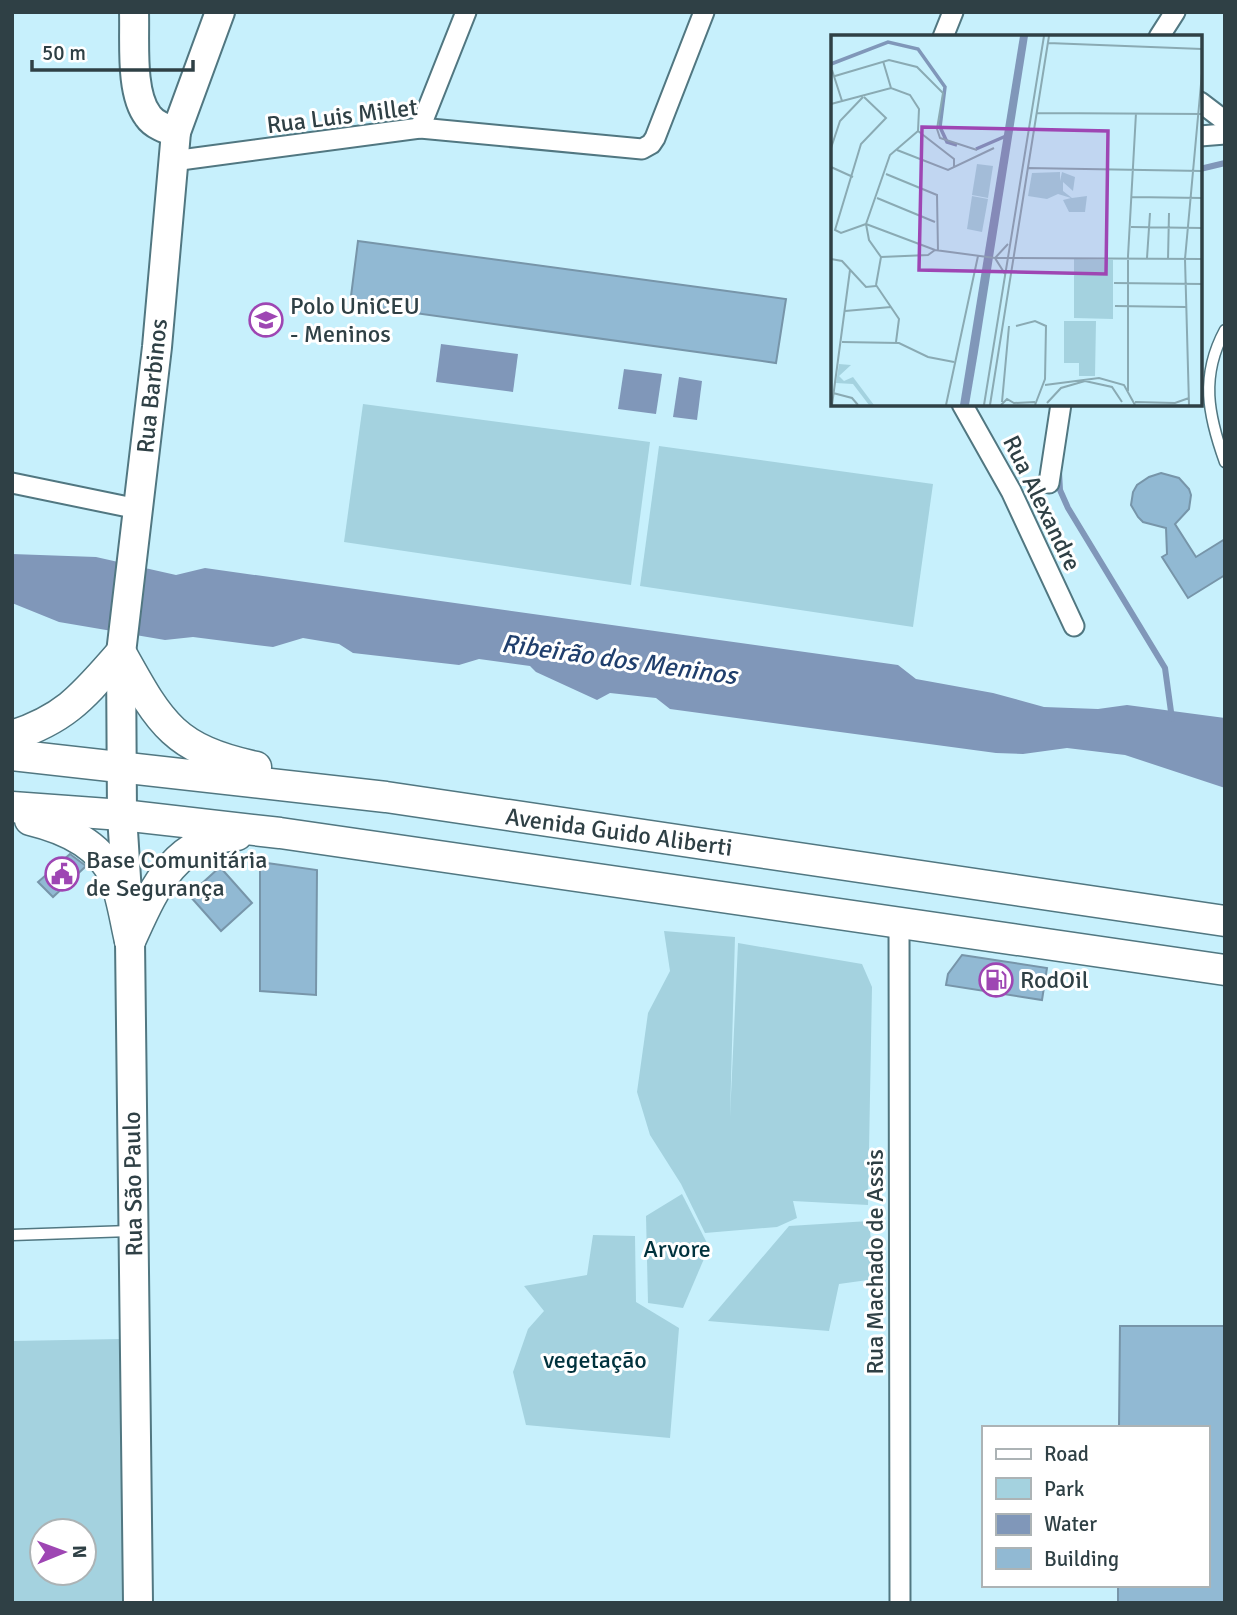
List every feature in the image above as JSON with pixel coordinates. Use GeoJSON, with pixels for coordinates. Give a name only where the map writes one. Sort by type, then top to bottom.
{"type":"FeatureCollection","features":[{"type":"Feature","properties":{"kind":"main road"},"geometry":{"type":"LineString","coordinates":[[12,736],[48,723],[76,703],[121,647],[150,706],[171,730],[195,747],[228,761],[386,797]]}},
{"type":"Feature","properties":{"kind":"main road","name":"Avenida Guido Aliberti"},"geometry":{"type":"LineString","coordinates":[[12,755],[386,797],[1225,921]]}},
{"type":"Feature","properties":{"kind":"main road","name":"Avenida Guido Aliberti"},"geometry":{"type":"LineString","coordinates":[[12,807],[281,833],[1225,970]]}},
{"type":"Feature","properties":{"kind":"main road"},"geometry":{"type":"LineString","coordinates":[[12,816],[51,825],[82,839],[100,856],[113,876],[130,941]]}},
{"type":"Feature","properties":{"kind":"main road"},"geometry":{"type":"LineString","coordinates":[[572,874],[591,845],[598,828]]}},
{"type":"Feature","properties":{"kind":"main road"},"geometry":{"type":"LineString","coordinates":[[130,941],[154,888],[170,868],[195,846],[223,836],[281,833]]}},
{"type":"Feature","properties":{"kind":"street"},"geometry":{"type":"LineString","coordinates":[[134,12],[135,72],[140,99],[146,115],[155,123],[176,132]]}},
{"type":"Feature","properties":{"kind":"street","name":"Rua Barbinos"},"geometry":{"type":"LineString","coordinates":[[120,766],[121,647],[157,347],[176,132],[220,12]]}},
{"type":"Feature","properties":{"kind":"street"},"geometry":{"type":"LineString","coordinates":[[420,128],[466,12]]}},
{"type":"Feature","properties":{"kind":"street","name":"Rua Luis Millet"},"geometry":{"type":"LineString","coordinates":[[173,161],[420,128],[642,149],[655,138],[704,12]]}},
{"type":"Feature","properties":{"kind":"street"},"geometry":{"type":"LineString","coordinates":[[944,35],[953,12]]}},
{"type":"Feature","properties":{"kind":"street"},"geometry":{"type":"LineString","coordinates":[[1160,35],[1175,12]]}},
{"type":"Feature","properties":{"kind":"street"},"geometry":{"type":"LineString","coordinates":[[1202,104],[1225,121]]}},
{"type":"Feature","properties":{"kind":"street"},"geometry":{"type":"LineString","coordinates":[[1202,136],[1225,134]]}},
{"type":"Feature","properties":{"kind":"street","name":"Rua Alexandre"},"geometry":{"type":"LineString","coordinates":[[963,406],[1011,491],[1074,626]]}},
{"type":"Feature","properties":{"kind":"street"},"geometry":{"type":"LineString","coordinates":[[1049,483],[1061,406]]}},
{"type":"Feature","properties":{"kind":"street"},"geometry":{"type":"LineString","coordinates":[[12,483],[138,509]]}},
{"type":"Feature","properties":{"kind":"street","name":"Rua São Paulo"},"geometry":{"type":"LineString","coordinates":[[120,766],[130,941],[138,1603]]}},
{"type":"Feature","properties":{"kind":"street","name":"Rua Machado de Assis"},"geometry":{"type":"LineString","coordinates":[[899,921],[900,1603]]}},
{"type":"Feature","properties":{"kind":"lane"},"geometry":{"type":"LineString","coordinates":[[1225,330],[1214,351],[1208,385],[1213,430],[1225,463]]}},
{"type":"Feature","properties":{"kind":"lane"},"geometry":{"type":"LineString","coordinates":[[12,1235],[134,1230]]}},
{"type":"Feature","properties":{"kind":"green space"},"geometry":{"type":"Polygon","coordinates":[[[363,404],[650,442],[631,585],[344,542],[363,404]]]}},
{"type":"Feature","properties":{"kind":"green space"},"geometry":{"type":"Polygon","coordinates":[[[659,446],[933,484],[913,627],[640,586],[659,446]]]}},
{"type":"Feature","properties":{"kind":"green space"},"geometry":{"type":"Polygon","coordinates":[[[664,931],[735,937],[730,1117],[738,943],[862,964],[872,987],[868,1205],[793,1201],[797,1218],[777,1227],[705,1233],[681,1184],[650,1135],[637,1092],[648,1013],[670,971],[664,931]]]}},
{"type":"Feature","properties":{"kind":"green space","name":"Arvore"},"geometry":{"type":"Polygon","coordinates":[[[682,1194],[709,1247],[683,1308],[648,1303],[646,1216],[682,1194]]]}},
{"type":"Feature","properties":{"kind":"green space","name":"vegetação"},"geometry":{"type":"Polygon","coordinates":[[[869,1221],[875,1279],[839,1284],[829,1331],[708,1321],[789,1226],[869,1221]]]}},
{"type":"Feature","properties":{"kind":"green space","name":"vegetação"},"geometry":{"type":"Polygon","coordinates":[[[593,1235],[635,1236],[636,1302],[679,1328],[670,1438],[526,1425],[513,1372],[528,1329],[544,1311],[524,1286],[587,1275],[593,1235]]]}},
{"type":"Feature","properties":{"kind":"green space"},"geometry":{"type":"Polygon","coordinates":[[[120,1339],[123,1603],[12,1603],[12,1341],[120,1339]]]}},
{"type":"Feature","properties":{"kind":"water"},"geometry":{"type":"Polygon","coordinates":[[[441,344],[518,354],[513,392],[436,382],[441,344]]]}},
{"type":"Feature","properties":{"kind":"water"},"geometry":{"type":"Polygon","coordinates":[[[624,369],[662,374],[656,414],[618,409],[624,369]]]}},
{"type":"Feature","properties":{"kind":"water"},"geometry":{"type":"Polygon","coordinates":[[[679,377],[702,381],[697,420],[673,417],[679,377]]]}},
{"type":"Feature","properties":{"kind":"water","name":"Ribeirão dos Meninos"},"geometry":{"type":"Polygon","coordinates":[[[12,554],[96,557],[176,575],[205,568],[898,665],[916,679],[993,693],[1044,707],[1098,709],[1127,705],[1225,718],[1225,788],[1125,755],[1067,748],[1023,754],[996,753],[670,709],[656,698],[610,693],[597,700],[536,672],[530,666],[479,659],[459,665],[353,653],[339,644],[303,638],[273,647],[193,637],[165,640],[59,622],[12,603],[12,554]]]}},
{"type":"Feature","properties":{"kind":"building"},"geometry":{"type":"Polygon","coordinates":[[[358,241],[786,299],[776,363],[350,304],[358,241]]]}},
{"type":"Feature","properties":{"kind":"building"},"geometry":{"type":"Polygon","coordinates":[[[1161,473],[1179,478],[1189,489],[1189,509],[1175,524],[1196,557],[1225,539],[1225,575],[1188,598],[1162,557],[1167,554],[1166,528],[1143,522],[1131,505],[1137,485],[1161,473]]]}},
{"type":"Feature","properties":{"kind":"building","name":"Base Comunitária de Segurança"},"geometry":{"type":"Polygon","coordinates":[[[70,854],[86,866],[53,897],[38,882],[70,854]]]}},
{"type":"Feature","properties":{"kind":"building"},"geometry":{"type":"Polygon","coordinates":[[[260,862],[317,870],[316,995],[260,991],[260,862]]]}},
{"type":"Feature","properties":{"kind":"building"},"geometry":{"type":"Polygon","coordinates":[[[220,867],[252,903],[221,931],[189,895],[220,867]]]}},
{"type":"Feature","properties":{"kind":"building","name":"RodOil"},"geometry":{"type":"Polygon","coordinates":[[[962,955],[1047,968],[1042,1000],[946,985],[948,974],[962,955]]]}},
{"type":"Feature","properties":{"kind":"building"},"geometry":{"type":"Polygon","coordinates":[[[1120,1326],[1225,1326],[1225,1603],[1118,1603],[1118,1587],[1209,1587],[1209,1426],[1119,1426],[1120,1326]]]}},
{"type":"Feature","properties":{"kind":"waterway"},"geometry":{"type":"LineString","coordinates":[[1202,169],[1225,163]]}},
{"type":"Feature","properties":{"kind":"waterway"},"geometry":{"type":"LineString","coordinates":[[1059,472],[1060,490],[1068,508],[1165,668],[1172,719]]}},
{"type":"Feature","properties":{"kind":"place","name":"Polo UniCEU - Meninos"},"geometry":{"type":"Point","coordinates":[266,320]}},
{"type":"Feature","properties":{"kind":"place","name":"Base Comunitária de Segurança"},"geometry":{"type":"Point","coordinates":[62,874]}},
{"type":"Feature","properties":{"kind":"place","name":"RodOil"},"geometry":{"type":"Point","coordinates":[996,980]}}]}
